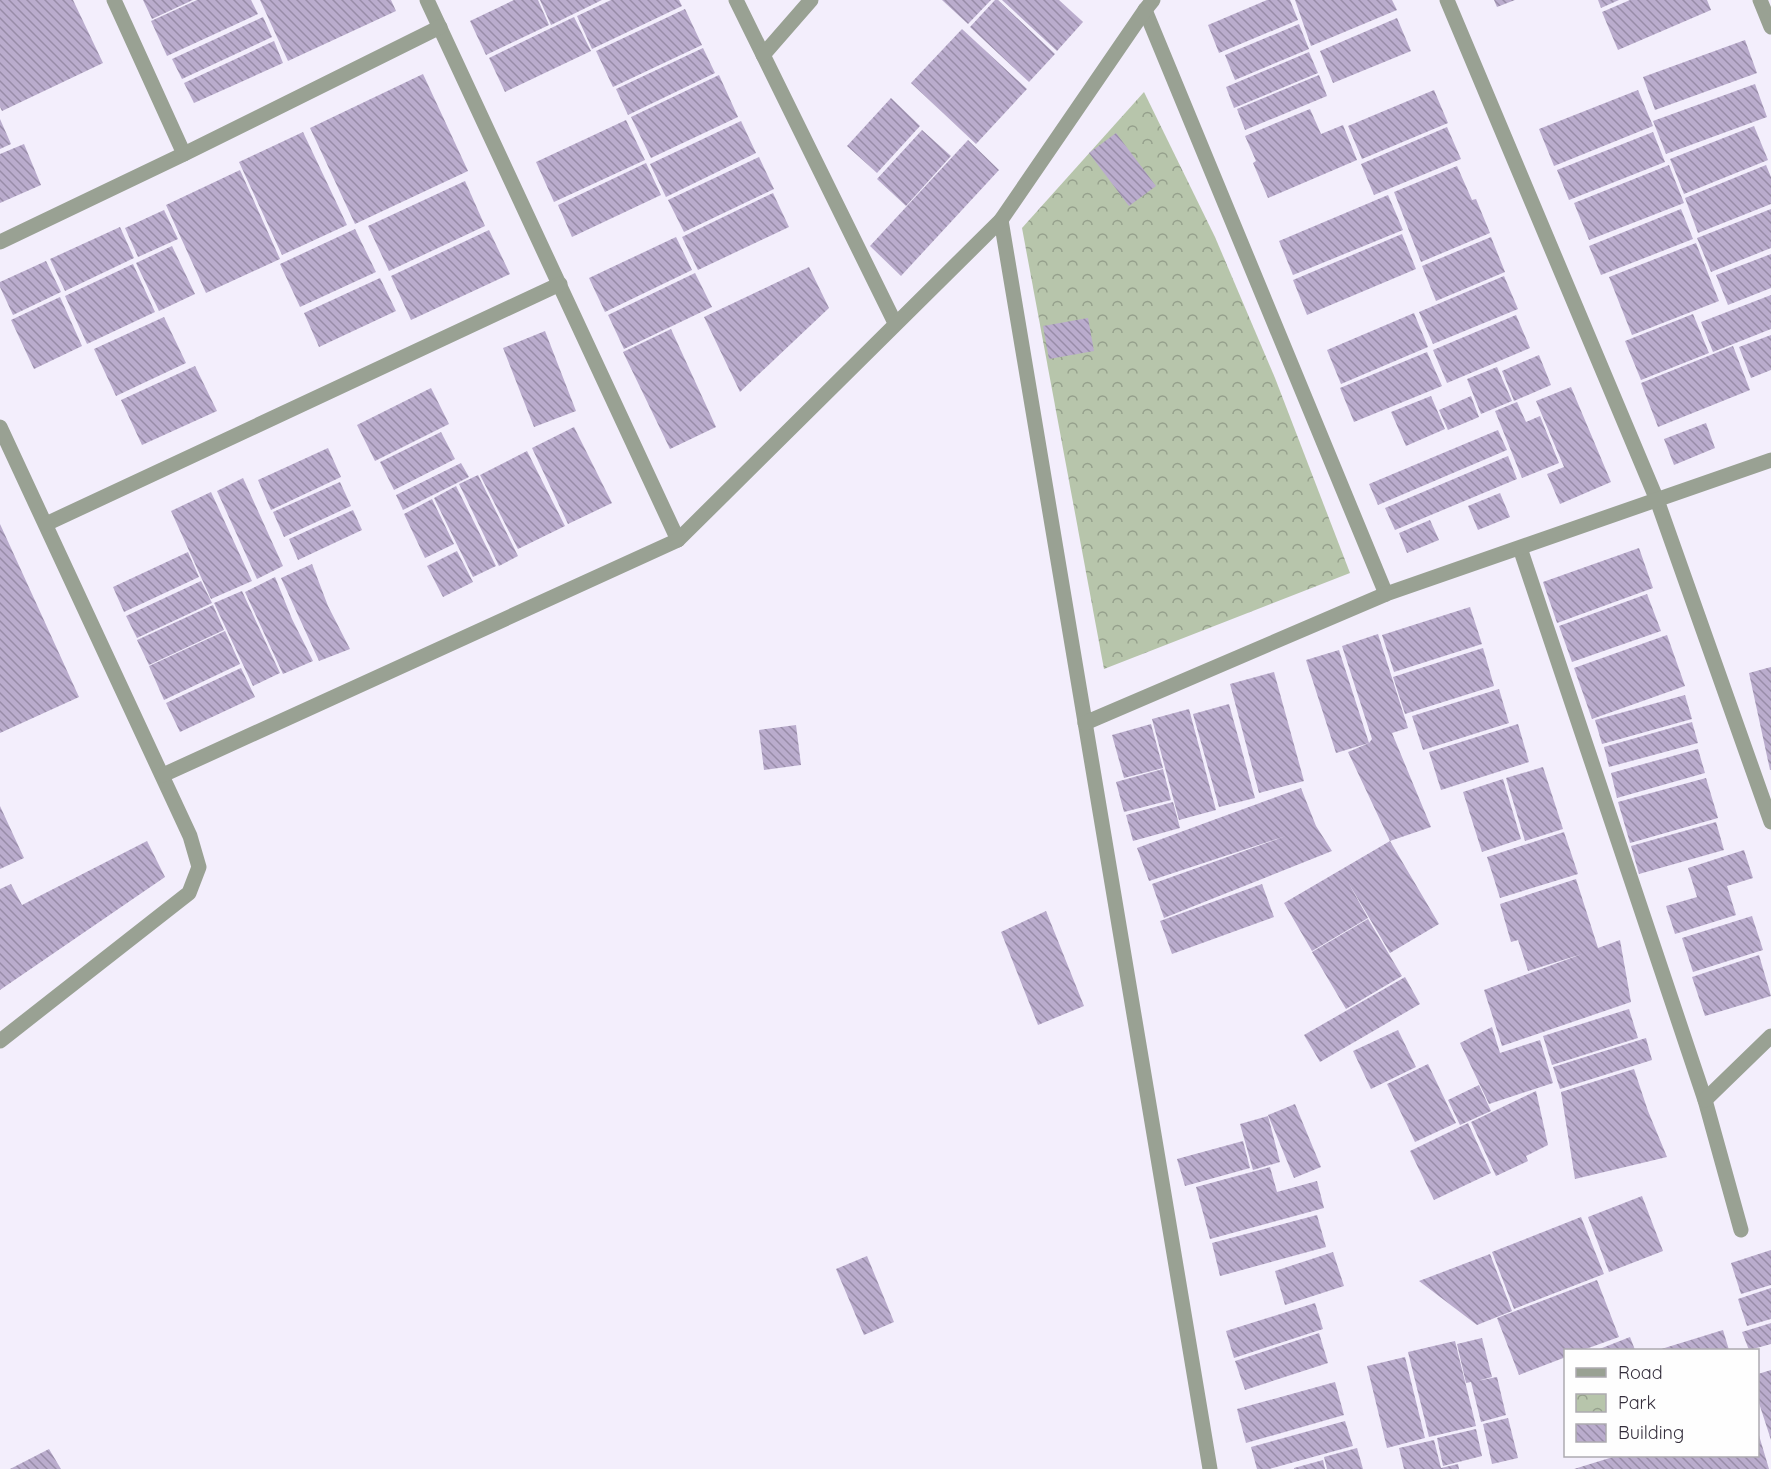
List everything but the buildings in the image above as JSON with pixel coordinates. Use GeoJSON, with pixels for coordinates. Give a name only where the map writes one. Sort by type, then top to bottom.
{"type":"FeatureCollection","features":[{"type":"Feature","properties":{"kind":"street"},"geometry":{"type":"LineString","coordinates":[[114,0],[184,154]]}},
{"type":"Feature","properties":{"kind":"street"},"geometry":{"type":"LineString","coordinates":[[427,0],[678,540]]}},
{"type":"Feature","properties":{"kind":"street"},"geometry":{"type":"LineString","coordinates":[[736,0],[895,323]]}},
{"type":"Feature","properties":{"kind":"street"},"geometry":{"type":"LineString","coordinates":[[763,55],[811,0]]}},
{"type":"Feature","properties":{"kind":"street"},"geometry":{"type":"LineString","coordinates":[[1447,0],[1657,500],[1771,822]]}},
{"type":"Feature","properties":{"kind":"street"},"geometry":{"type":"LineString","coordinates":[[1760,0],[1771,27]]}},
{"type":"Feature","properties":{"kind":"street"},"geometry":{"type":"LineString","coordinates":[[163,775],[678,540],[1001,220],[1149,5]]}},
{"type":"Feature","properties":{"kind":"street"},"geometry":{"type":"LineString","coordinates":[[1149,5],[1386,594]]}},
{"type":"Feature","properties":{"kind":"street"},"geometry":{"type":"LineString","coordinates":[[0,242],[440,27]]}},
{"type":"Feature","properties":{"kind":"street"},"geometry":{"type":"LineString","coordinates":[[1001,220],[1210,1469]]}},
{"type":"Feature","properties":{"kind":"street"},"geometry":{"type":"LineString","coordinates":[[46,524],[560,284]]}},
{"type":"Feature","properties":{"kind":"street"},"geometry":{"type":"LineString","coordinates":[[0,426],[163,775],[190,836],[199,867],[189,892],[0,1041]]}},
{"type":"Feature","properties":{"kind":"street"},"geometry":{"type":"LineString","coordinates":[[1085,723],[1386,594],[1771,460]]}},
{"type":"Feature","properties":{"kind":"street"},"geometry":{"type":"LineString","coordinates":[[1520,548],[1705,1100],[1741,1230]]}},
{"type":"Feature","properties":{"kind":"street"},"geometry":{"type":"LineString","coordinates":[[1705,1100],[1771,1036]]}},
{"type":"Feature","properties":{"kind":"green space"},"geometry":{"type":"Polygon","coordinates":[[[1144,92],[1215,237],[1275,378],[1350,573],[1104,669],[1022,228],[1144,92]]]}}]}
